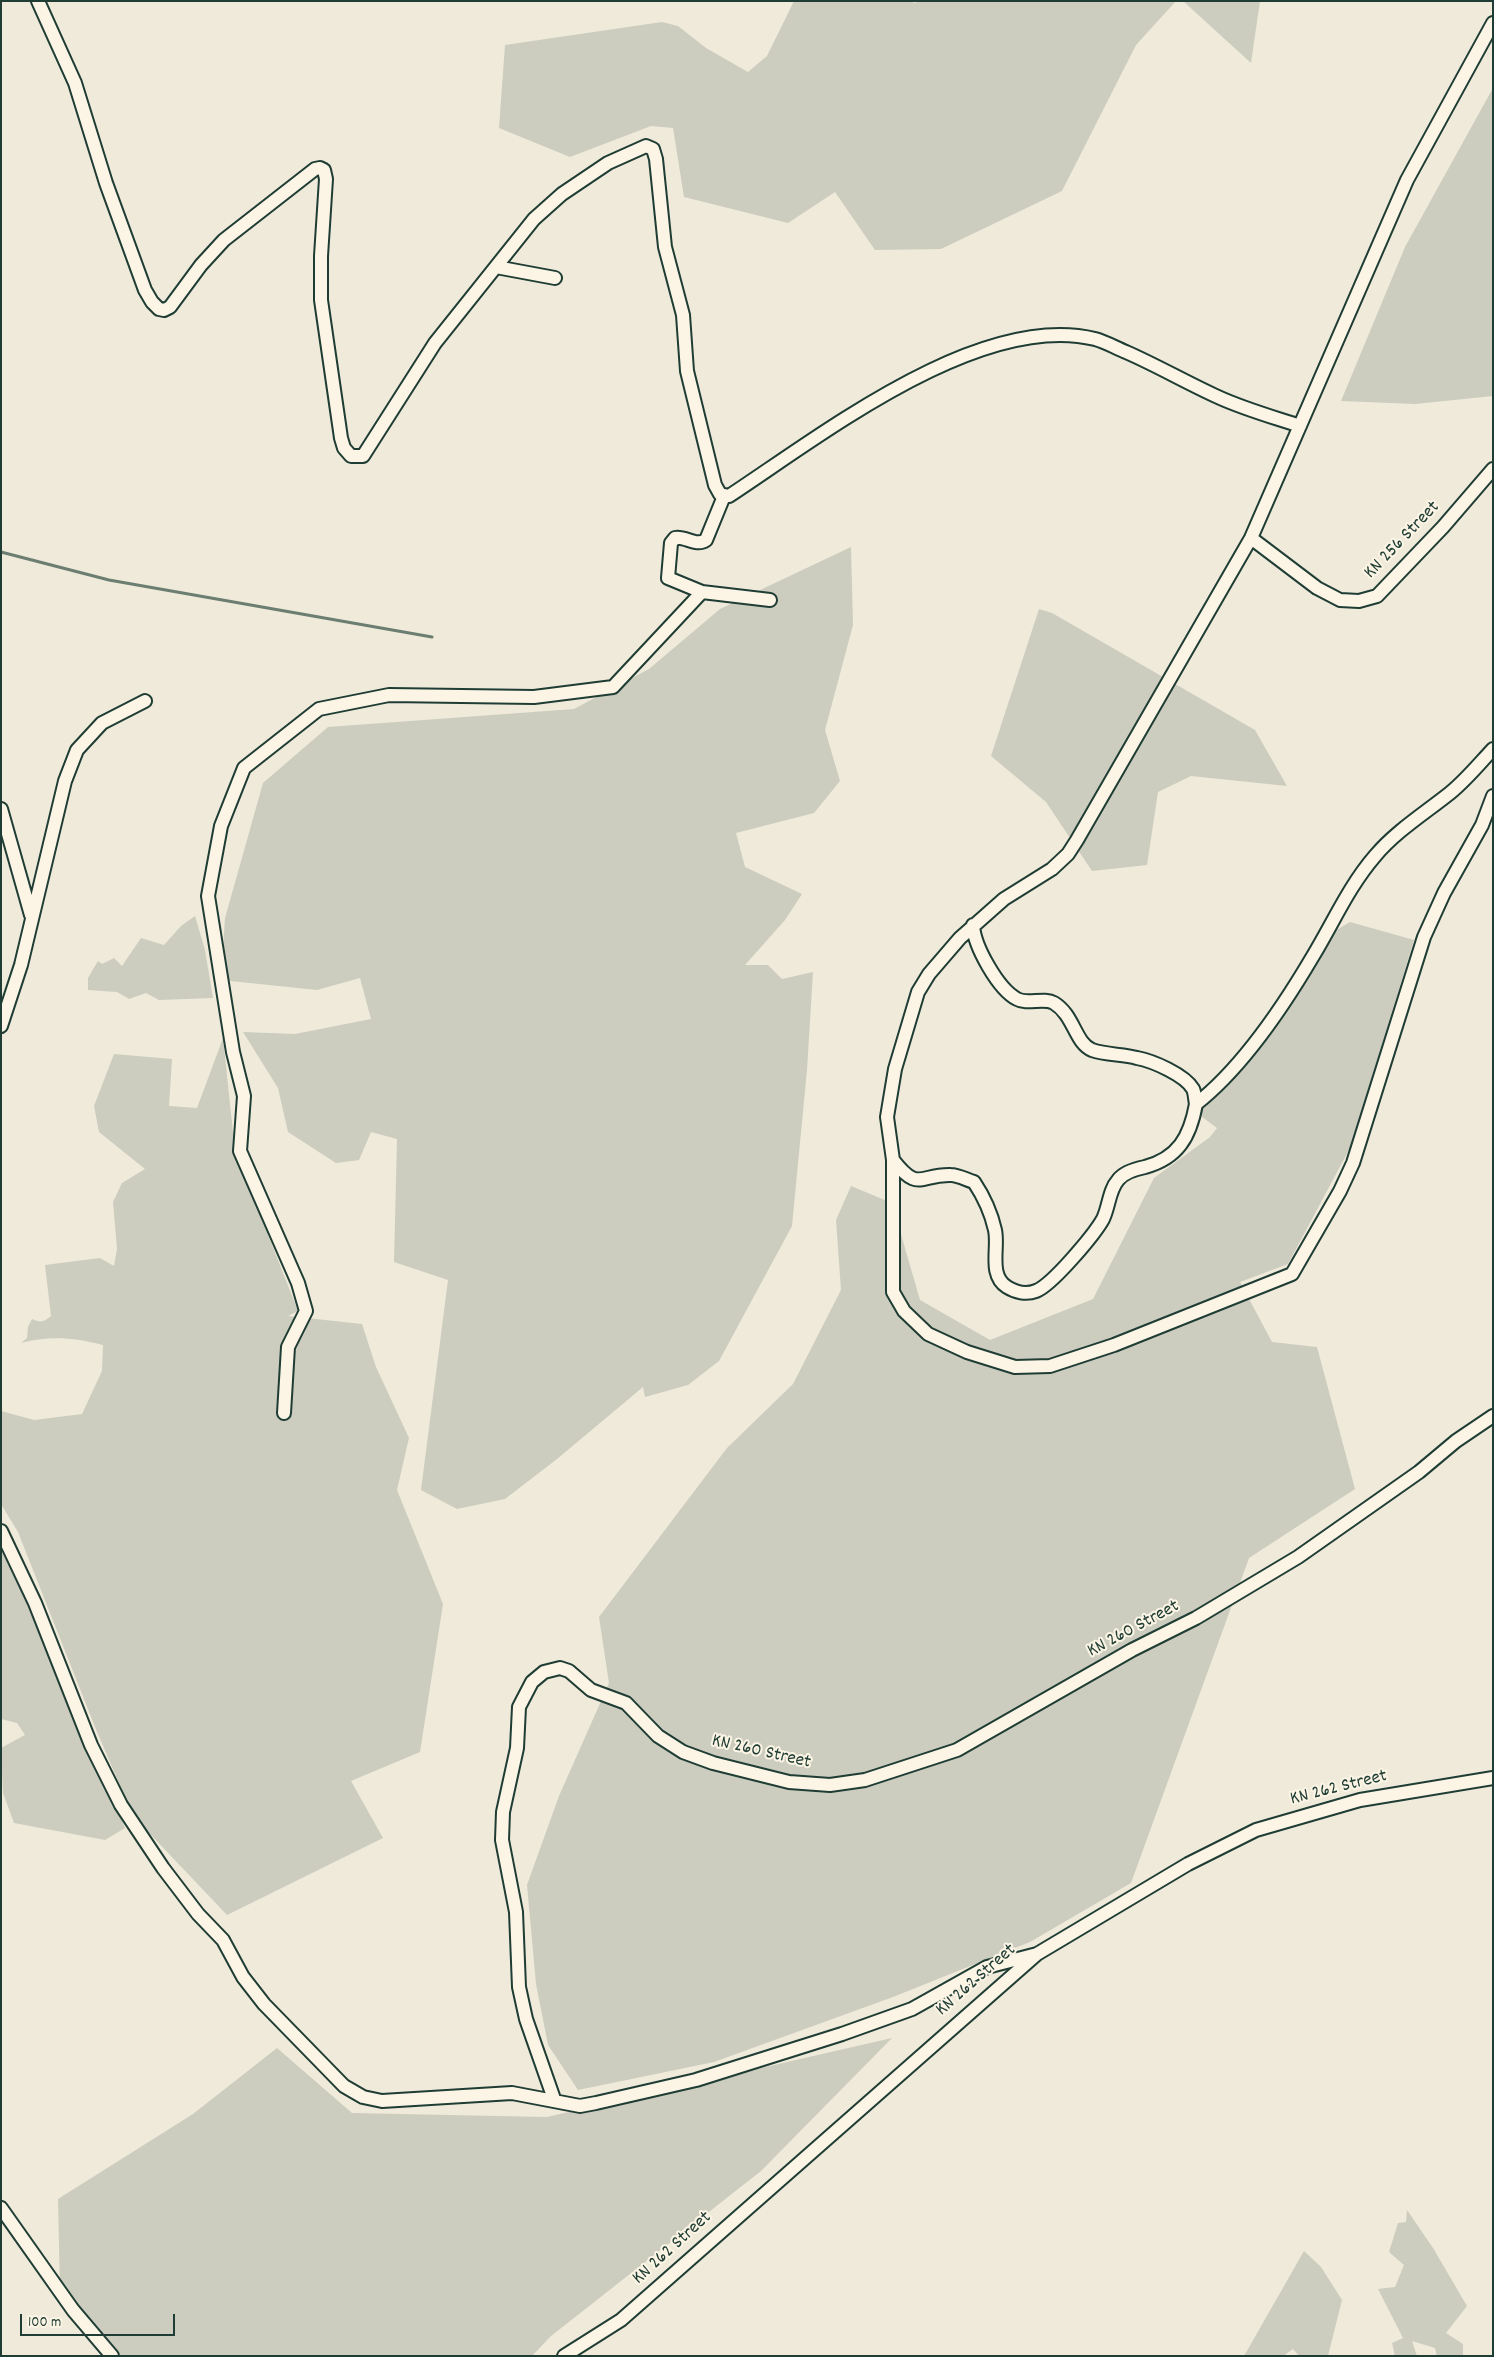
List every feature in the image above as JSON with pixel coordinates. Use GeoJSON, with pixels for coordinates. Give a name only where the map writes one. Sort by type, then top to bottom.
{"type":"FeatureCollection","features":[{"type":"Feature","properties":{"kind":"street"},"geometry":{"type":"LineString","coordinates":[[38,1],[76,84],[106,183],[145,290],[159,309],[164,310],[170,307],[201,265],[224,240],[315,169],[320,168],[324,170],[326,179],[321,256],[321,300],[341,438],[344,448],[351,456],[363,456],[435,343],[534,219],[562,194],[608,162],[646,146],[653,148],[656,159],[665,247],[683,316],[689,379],[715,485],[720,494],[724,496],[729,496],[875,400],[952,360],[975,350],[1039,336],[1067,334],[1097,339],[1219,398],[1300,426]]}},
{"type":"Feature","properties":{"kind":"street"},"geometry":{"type":"LineString","coordinates":[[1493,23],[1407,180],[1251,538],[1068,854],[1052,869],[1004,899],[973,925],[942,958],[918,992],[895,1069],[887,1117],[893,1160],[894,1292],[904,1311],[928,1334],[967,1352],[1015,1367],[1050,1366],[1114,1345],[1292,1274],[1340,1191],[1353,1163],[1424,937],[1444,893],[1482,825],[1493,796]]}},
{"type":"Feature","properties":{"kind":"street"},"geometry":{"type":"LineString","coordinates":[[496,267],[555,278]]}},
{"type":"Feature","properties":{"kind":"street","name":"KN 256 Street"},"geometry":{"type":"LineString","coordinates":[[1251,538],[1317,588],[1340,600],[1360,601],[1368,599],[1377,596],[1405,568],[1493,469]]}},
{"type":"Feature","properties":{"kind":"street"},"geometry":{"type":"LineString","coordinates":[[724,496],[706,540],[696,543],[681,537],[675,538],[671,543],[668,578],[702,592],[770,600]]}},
{"type":"Feature","properties":{"kind":"street"},"geometry":{"type":"LineString","coordinates":[[284,1413],[288,1348],[306,1310],[298,1283],[240,1152],[244,1096],[233,1052],[208,896],[221,826],[244,768],[319,708],[389,695],[534,697],[613,687],[702,592]]}},
{"type":"Feature","properties":{"kind":"street"},"geometry":{"type":"LineString","coordinates":[[1,1026],[21,965],[65,781],[77,750],[102,723],[146,701]]}},
{"type":"Feature","properties":{"kind":"street"},"geometry":{"type":"LineString","coordinates":[[1196,1104],[1212,1091],[1248,1052],[1312,957],[1350,890],[1375,856],[1428,809],[1452,792],[1493,749]]}},
{"type":"Feature","properties":{"kind":"street"},"geometry":{"type":"LineString","coordinates":[[1,809],[13,844],[32,918]]}},
{"type":"Feature","properties":{"kind":"street"},"geometry":{"type":"LineString","coordinates":[[893,1160],[906,1176],[923,1180],[952,1175],[974,1182],[990,1210],[996,1233],[996,1274],[1005,1286],[1018,1293],[1036,1292],[1084,1246],[1103,1218],[1117,1180],[1126,1173],[1162,1163],[1179,1148],[1192,1126],[1196,1104],[1193,1090],[1180,1075],[1138,1058],[1090,1049],[1077,1036],[1072,1020],[1054,1003],[1017,1000],[1004,988],[980,952],[973,938],[973,925]]}},
{"type":"Feature","properties":{"kind":"street","name":"KN 260 Street"},"geometry":{"type":"LineString","coordinates":[[554,2099],[526,2019],[519,1987],[516,1912],[502,1840],[503,1812],[517,1748],[518,1707],[532,1682],[544,1672],[560,1668],[569,1671],[590,1690],[626,1703],[658,1736],[682,1752],[713,1763],[789,1782],[830,1785],[865,1780],[957,1750],[1132,1650],[1196,1618],[1298,1557],[1419,1472],[1456,1441],[1493,1416]]}},
{"type":"Feature","properties":{"kind":"street"},"geometry":{"type":"LineString","coordinates":[[1,1531],[39,1611],[90,1745],[121,1805],[163,1868],[198,1914],[223,1940],[243,1977],[264,2004],[344,2086],[363,2097],[382,2101],[512,2093],[554,2099],[580,2106],[596,2104],[706,2077],[842,2034],[912,2009],[987,1967],[1037,1954]]}},
{"type":"Feature","properties":{"kind":"street","name":"KN 262 Street"},"geometry":{"type":"LineString","coordinates":[[564,2356],[622,2320],[1037,1954],[1188,1864],[1256,1830],[1360,1800],[1493,1778]]}},
{"type":"Feature","properties":{"kind":"street"},"geometry":{"type":"LineString","coordinates":[[1,2208],[73,2310],[112,2356]]}},
{"type":"Feature","properties":{"kind":"shaded area"},"geometry":{"type":"Polygon","coordinates":[[[794,1],[905,1],[916,3],[917,1],[1176,1],[1136,45],[1062,191],[941,249],[875,250],[835,192],[788,223],[684,197],[673,128],[651,126],[570,157],[499,128],[505,45],[662,22],[678,26],[706,48],[748,72],[767,56],[794,1]]]}},
{"type":"Feature","properties":{"kind":"shaded area"},"geometry":{"type":"Polygon","coordinates":[[[1183,1],[1260,1],[1251,63],[1183,1]]]}},
{"type":"Feature","properties":{"kind":"shaded area"},"geometry":{"type":"Polygon","coordinates":[[[1493,88],[1493,396],[1415,404],[1341,401],[1405,247],[1493,88]]]}},
{"type":"Feature","properties":{"kind":"shaded area"},"geometry":{"type":"Polygon","coordinates":[[[851,547],[853,625],[825,730],[840,781],[814,813],[736,833],[745,867],[802,894],[785,920],[745,965],[768,965],[782,979],[813,972],[807,1070],[792,1226],[719,1361],[688,1385],[645,1397],[643,1387],[557,1459],[505,1499],[457,1509],[421,1490],[448,1280],[394,1262],[397,1139],[371,1132],[359,1160],[336,1163],[288,1132],[278,1088],[243,1032],[295,1034],[371,1019],[360,978],[317,990],[221,980],[225,918],[263,783],[328,727],[574,709],[649,669],[720,609],[851,547]]]}},
{"type":"Feature","properties":{"kind":"shaded area"},"geometry":{"type":"Polygon","coordinates":[[[1039,609],[1052,613],[1255,730],[1287,786],[1191,776],[1158,792],[1147,865],[1092,871],[1046,802],[991,756],[1039,609]]]}},
{"type":"Feature","properties":{"kind":"shaded area"},"geometry":{"type":"Polygon","coordinates":[[[195,916],[205,950],[213,998],[159,1000],[146,993],[129,999],[117,992],[88,990],[88,978],[98,961],[102,964],[114,958],[122,966],[141,938],[164,945],[181,926],[195,916]]]}},
{"type":"Feature","properties":{"kind":"shaded area"},"geometry":{"type":"Polygon","coordinates":[[[1350,922],[1414,940],[1351,1146],[1288,1264],[1240,1282],[1272,1342],[1317,1347],[1355,1489],[1249,1558],[1131,1883],[1030,1942],[893,1997],[714,2062],[578,2090],[548,2045],[536,1984],[527,1885],[559,1796],[609,1683],[599,1617],[727,1448],[793,1384],[841,1290],[836,1220],[851,1186],[892,1203],[920,1300],[990,1340],[1093,1299],[1154,1178],[1210,1137],[1217,1128],[1194,1111],[1233,1079],[1333,932],[1350,922]]]}},
{"type":"Feature","properties":{"kind":"shaded area"},"geometry":{"type":"Polygon","coordinates":[[[223,1038],[235,1151],[298,1311],[288,1316],[362,1324],[376,1367],[409,1438],[397,1490],[443,1604],[420,1752],[351,1781],[383,1838],[227,1915],[133,1816],[95,1727],[18,1532],[1,1504],[1,1411],[34,1420],[82,1414],[102,1371],[103,1345],[62,1338],[21,1343],[27,1338],[28,1327],[32,1319],[42,1321],[51,1316],[45,1265],[100,1258],[114,1266],[117,1249],[113,1202],[122,1183],[145,1169],[99,1132],[94,1106],[114,1054],[172,1059],[169,1106],[197,1108],[223,1038]]]}},
{"type":"Feature","properties":{"kind":"shaded area"},"geometry":{"type":"Polygon","coordinates":[[[1,1546],[125,1828],[105,1840],[14,1823],[3,1793],[1,1748],[25,1735],[17,1723],[1,1719],[1,1546]]]}},
{"type":"Feature","properties":{"kind":"shaded area"},"geometry":{"type":"Polygon","coordinates":[[[892,2038],[761,2171],[551,2336],[532,2356],[119,2356],[60,2291],[58,2199],[193,2114],[277,2048],[352,2113],[547,2117],[892,2038]]]}},
{"type":"Feature","properties":{"kind":"shaded area"},"geometry":{"type":"Polygon","coordinates":[[[1407,2210],[1433,2248],[1467,2306],[1446,2333],[1463,2344],[1463,2356],[1437,2356],[1435,2348],[1412,2341],[1417,2356],[1395,2356],[1392,2343],[1403,2338],[1378,2289],[1395,2287],[1404,2265],[1389,2252],[1398,2223],[1406,2222],[1407,2210]]]}},
{"type":"Feature","properties":{"kind":"shaded area"},"geometry":{"type":"Polygon","coordinates":[[[1304,2251],[1321,2267],[1342,2300],[1328,2356],[1299,2356],[1293,2349],[1283,2356],[1244,2356],[1304,2251]]]}},
{"type":"Feature","properties":{"kind":"waterway"},"geometry":{"type":"LineString","coordinates":[[1,552],[109,580],[432,637]]}}]}
